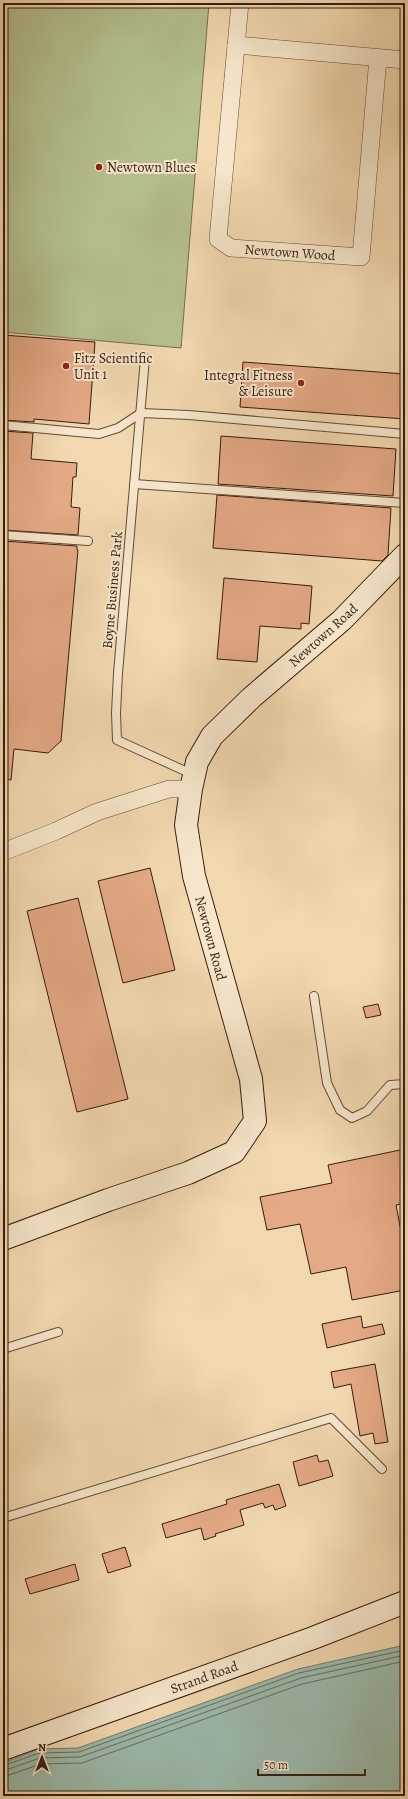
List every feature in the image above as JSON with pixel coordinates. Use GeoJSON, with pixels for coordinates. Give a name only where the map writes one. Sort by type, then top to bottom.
{"type":"FeatureCollection","features":[{"type":"Feature","properties":{"kind":"street","name":"Newtown Wood"},"geometry":{"type":"LineString","coordinates":[[240,3],[218,239],[231,248],[361,257],[378,58]]}},
{"type":"Feature","properties":{"kind":"street"},"geometry":{"type":"LineString","coordinates":[[236,45],[405,60]]}},
{"type":"Feature","properties":{"kind":"street","name":"Newtown Road"},"geometry":{"type":"LineString","coordinates":[[3,1239],[188,1172],[234,1152],[256,1120],[251,1079],[194,876],[186,825],[198,762],[212,736],[251,698],[342,620],[405,555]]}},
{"type":"Feature","properties":{"kind":"street"},"geometry":{"type":"LineString","coordinates":[[3,852],[56,831],[97,812],[193,782]]}},
{"type":"Feature","properties":{"kind":"street","name":"Strand Road"},"geometry":{"type":"LineString","coordinates":[[3,1749],[313,1638],[405,1602]]}},
{"type":"Feature","properties":{"kind":"lane","name":"Boyne Business Park"},"geometry":{"type":"LineString","coordinates":[[145,358],[118,673],[116,713],[117,740],[193,782]]}},
{"type":"Feature","properties":{"kind":"lane"},"geometry":{"type":"LineString","coordinates":[[3,425],[99,434],[118,428],[141,413],[189,415],[405,434]]}},
{"type":"Feature","properties":{"kind":"lane"},"geometry":{"type":"LineString","coordinates":[[134,484],[405,502]]}},
{"type":"Feature","properties":{"kind":"lane"},"geometry":{"type":"LineString","coordinates":[[3,535],[88,541]]}},
{"type":"Feature","properties":{"kind":"lane"},"geometry":{"type":"LineString","coordinates":[[314,996],[327,1084],[340,1110],[352,1118],[367,1112],[390,1085],[405,1084]]}},
{"type":"Feature","properties":{"kind":"lane"},"geometry":{"type":"LineString","coordinates":[[3,1349],[58,1332]]}},
{"type":"Feature","properties":{"kind":"lane"},"geometry":{"type":"LineString","coordinates":[[3,1518],[331,1418],[382,1469]]}},
{"type":"Feature","properties":{"kind":"green space","name":"Newtown Blues"},"geometry":{"type":"Polygon","coordinates":[[[3,3],[209,3],[181,348],[3,332],[3,3]]]}},
{"type":"Feature","properties":{"kind":"water"},"geometry":{"type":"Polygon","coordinates":[[[405,1645],[405,1796],[3,1796],[3,1763],[38,1749],[78,1748],[298,1669],[405,1645]]]}},
{"type":"Feature","properties":{"kind":"building"},"geometry":{"type":"Polygon","coordinates":[[[3,335],[95,342],[89,424],[34,419],[34,422],[3,420],[3,335]]]}},
{"type":"Feature","properties":{"kind":"building"},"geometry":{"type":"Polygon","coordinates":[[[243,362],[405,374],[405,419],[240,407],[243,362]]]}},
{"type":"Feature","properties":{"kind":"building"},"geometry":{"type":"Polygon","coordinates":[[[3,431],[33,433],[31,459],[77,463],[76,477],[73,477],[71,507],[80,508],[78,535],[3,530],[3,431]]]}},
{"type":"Feature","properties":{"kind":"building"},"geometry":{"type":"Polygon","coordinates":[[[221,436],[396,449],[393,496],[218,484],[221,436]]]}},
{"type":"Feature","properties":{"kind":"building"},"geometry":{"type":"Polygon","coordinates":[[[217,495],[391,508],[388,555],[382,561],[213,548],[217,495]]]}},
{"type":"Feature","properties":{"kind":"building"},"geometry":{"type":"Polygon","coordinates":[[[3,541],[77,546],[78,550],[61,741],[48,753],[14,749],[11,780],[3,779],[3,541]]]}},
{"type":"Feature","properties":{"kind":"building"},"geometry":{"type":"Polygon","coordinates":[[[224,578],[312,586],[309,624],[301,623],[301,629],[260,626],[257,662],[217,659],[224,578]]]}},
{"type":"Feature","properties":{"kind":"building"},"geometry":{"type":"Polygon","coordinates":[[[150,868],[175,970],[123,983],[98,881],[150,868]]]}},
{"type":"Feature","properties":{"kind":"building"},"geometry":{"type":"Polygon","coordinates":[[[78,898],[128,1099],[77,1112],[27,911],[78,898]]]}},
{"type":"Feature","properties":{"kind":"building"},"geometry":{"type":"Polygon","coordinates":[[[378,1004],[381,1015],[366,1018],[363,1007],[378,1004]]]}},
{"type":"Feature","properties":{"kind":"building"},"geometry":{"type":"Polygon","coordinates":[[[405,1149],[405,1203],[396,1205],[405,1252],[405,1290],[352,1300],[346,1267],[311,1274],[300,1224],[267,1230],[260,1197],[332,1183],[328,1165],[405,1149]]]}},
{"type":"Feature","properties":{"kind":"building"},"geometry":{"type":"Polygon","coordinates":[[[361,1316],[363,1328],[382,1324],[385,1334],[327,1348],[322,1324],[361,1316]]]}},
{"type":"Feature","properties":{"kind":"building"},"geometry":{"type":"Polygon","coordinates":[[[375,1364],[388,1442],[375,1444],[373,1433],[360,1436],[351,1384],[334,1388],[331,1372],[375,1364]]]}},
{"type":"Feature","properties":{"kind":"building"},"geometry":{"type":"Polygon","coordinates":[[[317,1455],[319,1462],[328,1460],[333,1476],[299,1486],[293,1462],[317,1455]]]}},
{"type":"Feature","properties":{"kind":"building"},"geometry":{"type":"Polygon","coordinates":[[[279,1484],[286,1506],[275,1510],[273,1505],[265,1508],[263,1503],[240,1510],[244,1525],[215,1534],[216,1536],[204,1540],[201,1528],[166,1538],[162,1524],[227,1504],[226,1500],[279,1484]]]}},
{"type":"Feature","properties":{"kind":"building"},"geometry":{"type":"Polygon","coordinates":[[[125,1547],[131,1566],[108,1573],[102,1554],[125,1547]]]}},
{"type":"Feature","properties":{"kind":"building"},"geometry":{"type":"Polygon","coordinates":[[[75,1564],[79,1580],[30,1594],[25,1579],[75,1564]]]}},
{"type":"Feature","properties":{"kind":"place","name":"Newtown Blues"},"geometry":{"type":"Point","coordinates":[99,167]}},
{"type":"Feature","properties":{"kind":"place","name":"Fitz Scientific Unit 1"},"geometry":{"type":"Point","coordinates":[66,366]}},
{"type":"Feature","properties":{"kind":"place","name":"Integral Fitness & Leisure"},"geometry":{"type":"Point","coordinates":[301,383]}}]}
